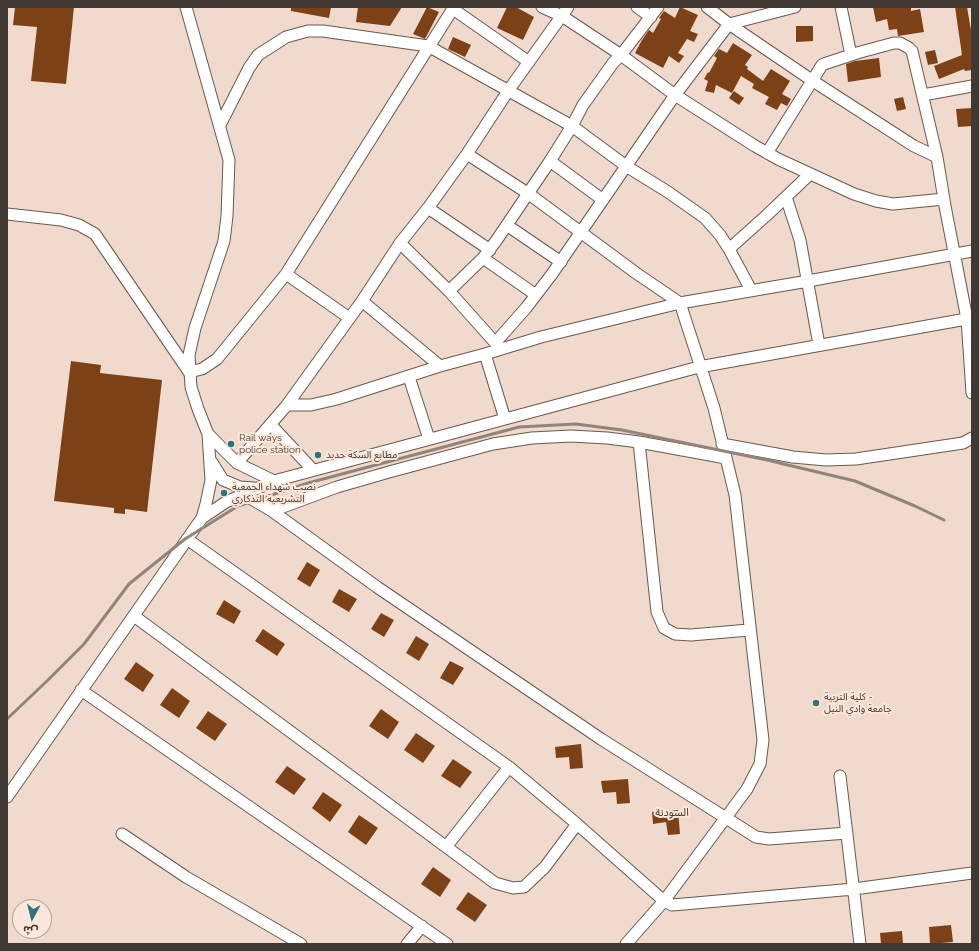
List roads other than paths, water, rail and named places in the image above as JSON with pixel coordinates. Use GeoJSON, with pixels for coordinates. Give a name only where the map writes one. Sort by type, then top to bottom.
{"type":"FeatureCollection","features":[{"type":"Feature","properties":{"kind":"street"},"geometry":{"type":"LineString","coordinates":[[7,797],[202,518],[206,504],[210,480],[208,434],[191,387],[189,355],[195,328],[224,241],[227,216],[229,160],[186,7]]}},
{"type":"Feature","properties":{"kind":"street"},"geometry":{"type":"LineString","coordinates":[[542,7],[565,12],[675,95],[767,153],[810,174],[854,194],[876,201],[893,204],[944,199]]}},
{"type":"Feature","properties":{"kind":"street"},"geometry":{"type":"LineString","coordinates":[[637,7],[651,17]]}},
{"type":"Feature","properties":{"kind":"street"},"geometry":{"type":"LineString","coordinates":[[449,291],[486,254],[508,226],[572,126],[583,105],[613,63],[621,55],[658,7]]}},
{"type":"Feature","properties":{"kind":"street"},"geometry":{"type":"LineString","coordinates":[[707,7],[729,24],[814,81],[914,146],[937,157]]}},
{"type":"Feature","properties":{"kind":"street"},"geometry":{"type":"LineString","coordinates":[[498,346],[561,262],[675,95],[729,24],[795,7]]}},
{"type":"Feature","properties":{"kind":"street"},"geometry":{"type":"LineString","coordinates":[[841,7],[851,55]]}},
{"type":"Feature","properties":{"kind":"street"},"geometry":{"type":"LineString","coordinates":[[189,372],[202,369],[217,359],[286,274],[453,8],[529,62]]}},
{"type":"Feature","properties":{"kind":"street"},"geometry":{"type":"LineString","coordinates":[[237,463],[287,405],[348,317],[362,301],[400,243],[428,208],[467,154],[508,91],[565,12]]}},
{"type":"Feature","properties":{"kind":"street"},"geometry":{"type":"LineString","coordinates":[[220,126],[249,68],[258,54],[286,36],[308,31],[323,31],[428,46],[572,126],[626,166],[668,192],[705,218],[730,249],[751,290]]}},
{"type":"Feature","properties":{"kind":"street"},"geometry":{"type":"LineString","coordinates":[[767,153],[814,81],[822,65],[894,43],[906,45],[912,51],[937,157],[954,255],[970,318],[972,393]]}},
{"type":"Feature","properties":{"kind":"street"},"geometry":{"type":"LineString","coordinates":[[923,95],[972,86]]}},
{"type":"Feature","properties":{"kind":"street"},"geometry":{"type":"LineString","coordinates":[[467,154],[529,194],[636,273],[680,303],[699,367],[714,408],[735,495],[763,740],[760,764],[747,789],[664,901],[626,944]]}},
{"type":"Feature","properties":{"kind":"street"},"geometry":{"type":"LineString","coordinates":[[550,161],[603,200]]}},
{"type":"Feature","properties":{"kind":"street"},"geometry":{"type":"LineString","coordinates":[[730,249],[810,174]]}},
{"type":"Feature","properties":{"kind":"street"},"geometry":{"type":"LineString","coordinates":[[786,197],[800,240],[819,345]]}},
{"type":"Feature","properties":{"kind":"street"},"geometry":{"type":"LineString","coordinates":[[428,208],[536,295]]}},
{"type":"Feature","properties":{"kind":"street"},"geometry":{"type":"LineString","coordinates":[[7,214],[61,220],[79,225],[95,234],[189,372]]}},
{"type":"Feature","properties":{"kind":"street"},"geometry":{"type":"LineString","coordinates":[[508,226],[561,262]]}},
{"type":"Feature","properties":{"kind":"street"},"geometry":{"type":"LineString","coordinates":[[400,243],[449,291],[498,346]]}},
{"type":"Feature","properties":{"kind":"street"},"geometry":{"type":"LineString","coordinates":[[287,405],[311,405],[337,399],[440,366],[485,354],[498,346],[680,303],[972,252]]}},
{"type":"Feature","properties":{"kind":"street"},"geometry":{"type":"LineString","coordinates":[[286,274],[348,317]]}},
{"type":"Feature","properties":{"kind":"street"},"geometry":{"type":"LineString","coordinates":[[362,301],[440,366]]}},
{"type":"Feature","properties":{"kind":"street"},"geometry":{"type":"LineString","coordinates":[[202,518],[226,502],[274,481],[699,367],[970,318]]}},
{"type":"Feature","properties":{"kind":"street"},"geometry":{"type":"LineString","coordinates":[[485,354],[505,419]]}},
{"type":"Feature","properties":{"kind":"street"},"geometry":{"type":"LineString","coordinates":[[409,377],[429,439]]}},
{"type":"Feature","properties":{"kind":"street"},"geometry":{"type":"LineString","coordinates":[[271,425],[313,470]]}},
{"type":"Feature","properties":{"kind":"street"},"geometry":{"type":"LineString","coordinates":[[208,434],[237,463],[274,481]]}},
{"type":"Feature","properties":{"kind":"street"},"geometry":{"type":"LineString","coordinates":[[272,511],[337,487],[493,444],[532,438],[571,436],[607,438],[639,442],[726,458]]}},
{"type":"Feature","properties":{"kind":"street"},"geometry":{"type":"LineString","coordinates":[[722,444],[793,457],[826,460],[856,459],[963,443],[972,438]]}},
{"type":"Feature","properties":{"kind":"street"},"geometry":{"type":"LineString","coordinates":[[639,442],[658,612],[664,628],[674,634],[691,635],[750,630]]}},
{"type":"Feature","properties":{"kind":"street"},"geometry":{"type":"LineString","coordinates":[[210,458],[223,480],[240,488],[256,488]]}},
{"type":"Feature","properties":{"kind":"street"},"geometry":{"type":"LineString","coordinates":[[243,494],[272,511],[377,587],[594,734],[756,837],[762,839],[847,833]]}},
{"type":"Feature","properties":{"kind":"street"},"geometry":{"type":"LineString","coordinates":[[187,539],[509,767],[577,824],[664,901],[672,905],[854,889],[972,873]]}},
{"type":"Feature","properties":{"kind":"street"},"geometry":{"type":"LineString","coordinates":[[134,616],[495,883],[513,888],[524,887],[545,867],[577,824]]}},
{"type":"Feature","properties":{"kind":"street"},"geometry":{"type":"LineString","coordinates":[[81,690],[447,944]]}},
{"type":"Feature","properties":{"kind":"street"},"geometry":{"type":"LineString","coordinates":[[446,846],[509,767]]}},
{"type":"Feature","properties":{"kind":"street"},"geometry":{"type":"LineString","coordinates":[[840,776],[860,944]]}},
{"type":"Feature","properties":{"kind":"street"},"geometry":{"type":"LineString","coordinates":[[122,834],[186,877],[301,944]]}},
{"type":"Feature","properties":{"kind":"street"},"geometry":{"type":"LineString","coordinates":[[407,944],[422,926]]}},
{"type":"Feature","properties":{"kind":"railway"},"geometry":{"type":"LineString","coordinates":[[7,719],[84,644],[129,584],[185,539],[238,506],[308,483],[519,427],[576,424],[622,430],[767,460],[855,481],[944,520]]}},
{"type":"Feature","properties":{"kind":"place","name":"Rail ways police station"},"geometry":{"type":"Point","coordinates":[231,444]}},
{"type":"Feature","properties":{"kind":"place","name":"مطابع السكة حديد"},"geometry":{"type":"Point","coordinates":[318,455]}},
{"type":"Feature","properties":{"kind":"place","name":"نصب شهداء الجمعية التشريعية التذكاري"},"geometry":{"type":"Point","coordinates":[224,493]}},
{"type":"Feature","properties":{"kind":"place","name":"كلية التربية - جامعة وادي النيل"},"geometry":{"type":"Point","coordinates":[816,703]}},
{"type":"Feature","properties":{"kind":"district","name":"السودنة"},"geometry":{"type":"Point","coordinates":[672,813]}}]}
